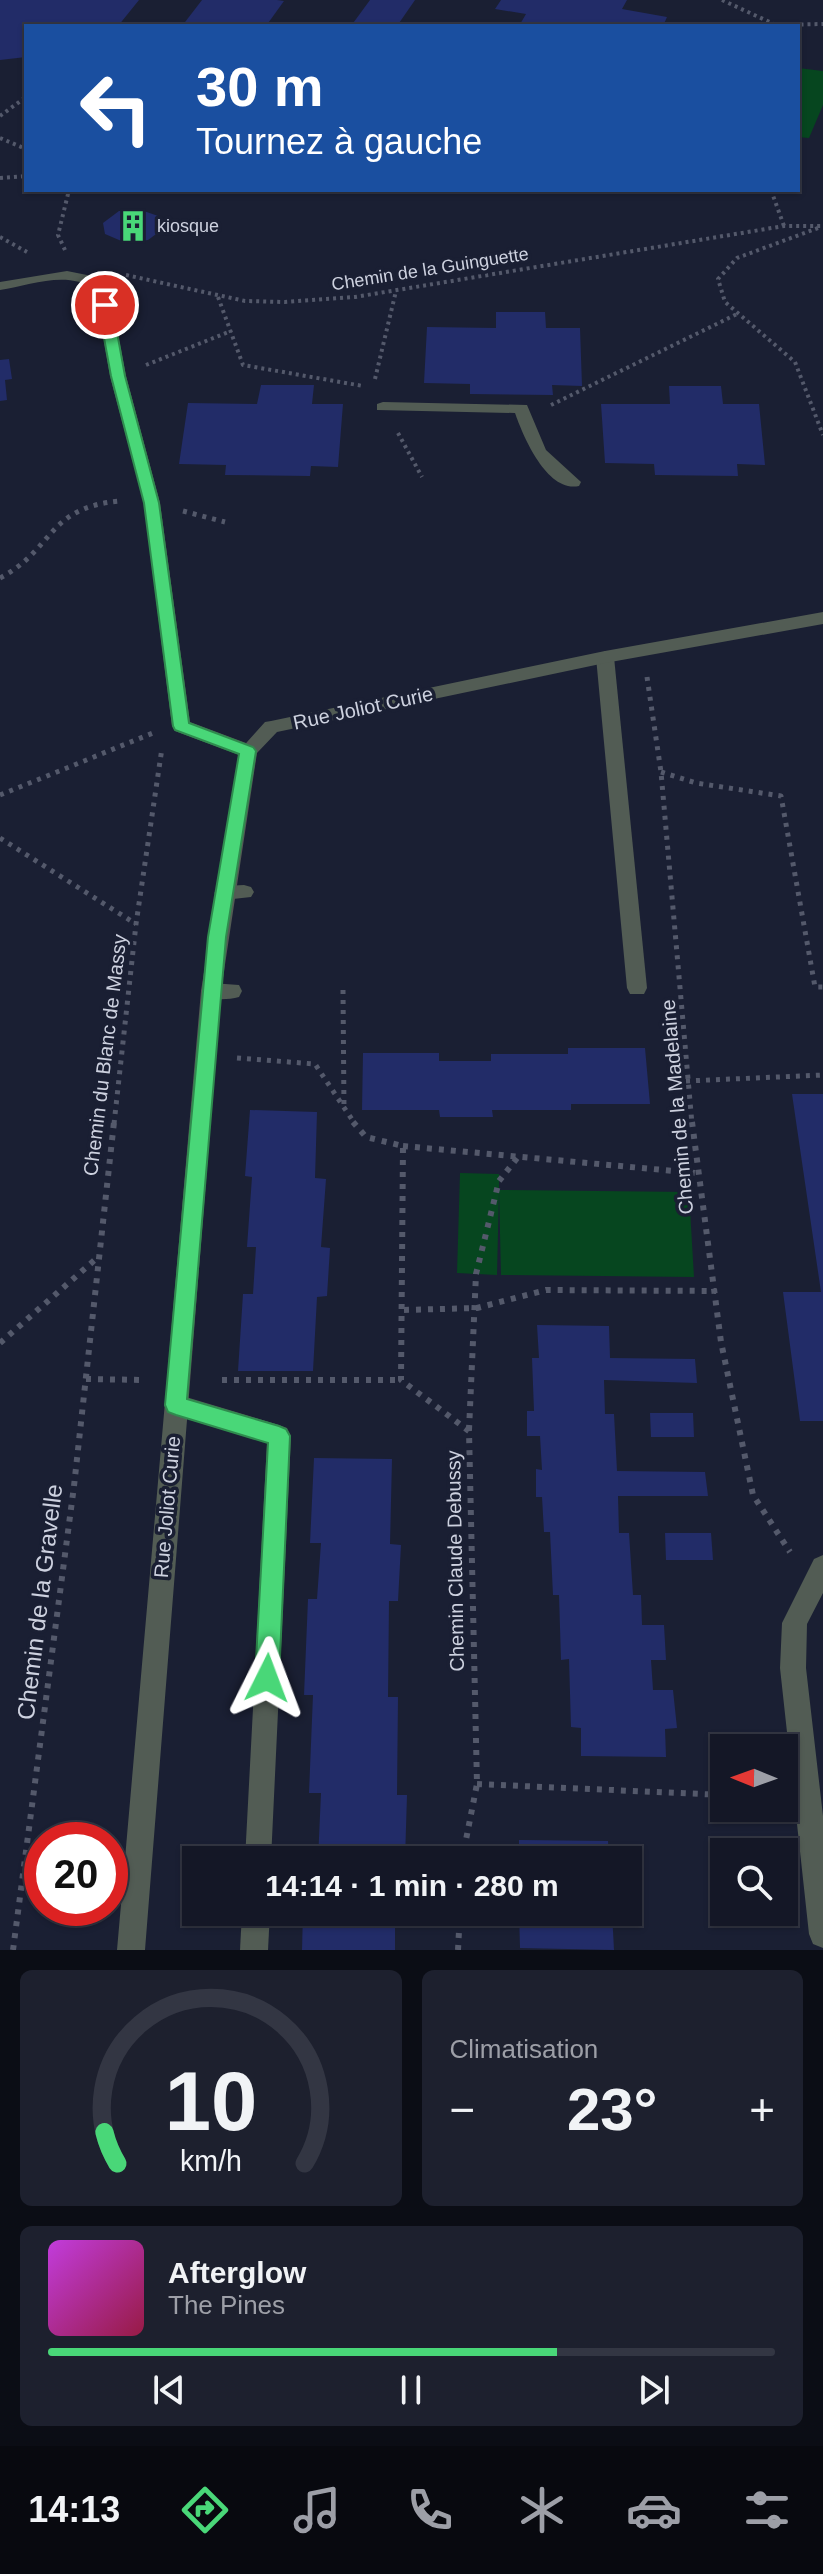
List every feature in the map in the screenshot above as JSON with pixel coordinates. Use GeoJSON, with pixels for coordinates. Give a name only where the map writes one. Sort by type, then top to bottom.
{"type":"FeatureCollection","features":[{"type":"Feature","properties":{"kind":"street"},"geometry":{"type":"LineString","coordinates":[[0,286],[73,267],[102,287],[118,376],[152,503],[173,727],[248,751]]}},
{"type":"Feature","properties":{"kind":"street"},"geometry":{"type":"LineString","coordinates":[[383,407],[521,408],[536,449],[550,468],[573,482]]}},
{"type":"Feature","properties":{"kind":"street","name":"Rue Joliot Curie"},"geometry":{"type":"LineString","coordinates":[[131,1950],[206,1055],[222,991],[247,800],[248,751],[271,727],[605,657],[823,618]]}},
{"type":"Feature","properties":{"kind":"street"},"geometry":{"type":"LineString","coordinates":[[605,657],[637,988]]}},
{"type":"Feature","properties":{"kind":"street"},"geometry":{"type":"LineString","coordinates":[[177,1393],[279,1436],[259,1846]]}},
{"type":"Feature","properties":{"kind":"street"},"geometry":{"type":"LineString","coordinates":[[818,1577],[795,1623],[793,1668],[823,1934]]}},
{"type":"Feature","properties":{"kind":"street"},"geometry":{"type":"LineString","coordinates":[[254,1950],[255,1926]]}},
{"type":"Feature","properties":{"kind":"path"},"geometry":{"type":"LineString","coordinates":[[722,0],[774,24]]}},
{"type":"Feature","properties":{"kind":"path"},"geometry":{"type":"LineString","coordinates":[[800,24],[823,24]]}},
{"type":"Feature","properties":{"kind":"path"},"geometry":{"type":"LineString","coordinates":[[0,116],[24,98]]}},
{"type":"Feature","properties":{"kind":"path"},"geometry":{"type":"LineString","coordinates":[[0,138],[24,148]]}},
{"type":"Feature","properties":{"kind":"path"},"geometry":{"type":"LineString","coordinates":[[0,178],[24,176]]}},
{"type":"Feature","properties":{"kind":"path"},"geometry":{"type":"LineString","coordinates":[[69,192],[58,235],[73,267]]}},
{"type":"Feature","properties":{"kind":"path"},"geometry":{"type":"LineString","coordinates":[[772,192],[784,226]]}},
{"type":"Feature","properties":{"kind":"path","name":"Chemin de la Guinguette"},"geometry":{"type":"LineString","coordinates":[[121,274],[218,297],[262,302],[310,301],[396,291],[784,226],[823,226]]}},
{"type":"Feature","properties":{"kind":"path"},"geometry":{"type":"LineString","coordinates":[[823,226],[737,258],[718,279],[725,302],[795,362],[823,435]]}},
{"type":"Feature","properties":{"kind":"path"},"geometry":{"type":"LineString","coordinates":[[218,297],[243,365],[373,387],[396,291]]}},
{"type":"Feature","properties":{"kind":"path"},"geometry":{"type":"LineString","coordinates":[[521,408],[538,410],[737,314]]}},
{"type":"Feature","properties":{"kind":"path"},"geometry":{"type":"LineString","coordinates":[[118,376],[231,331]]}},
{"type":"Feature","properties":{"kind":"path"},"geometry":{"type":"LineString","coordinates":[[383,407],[422,477]]}},
{"type":"Feature","properties":{"kind":"path"},"geometry":{"type":"LineString","coordinates":[[0,578],[34,553],[54,525],[79,506],[114,500]]}},
{"type":"Feature","properties":{"kind":"path","name":"Chemin de la Madelaine"},"geometry":{"type":"LineString","coordinates":[[646,652],[661,772],[664,835],[684,1020],[686,1081],[721,1342],[753,1495],[818,1577]]}},
{"type":"Feature","properties":{"kind":"path"},"geometry":{"type":"LineString","coordinates":[[0,795],[173,727]]}},
{"type":"Feature","properties":{"kind":"path","name":"Chemin du Blanc de Massy"},"geometry":{"type":"LineString","coordinates":[[98,1258],[136,924],[173,727]]}},
{"type":"Feature","properties":{"kind":"path"},"geometry":{"type":"LineString","coordinates":[[661,772],[696,783],[781,796],[815,987],[823,987]]}},
{"type":"Feature","properties":{"kind":"path"},"geometry":{"type":"LineString","coordinates":[[0,838],[136,924]]}},
{"type":"Feature","properties":{"kind":"path"},"geometry":{"type":"LineString","coordinates":[[343,990],[344,1111]]}},
{"type":"Feature","properties":{"kind":"path"},"geometry":{"type":"LineString","coordinates":[[206,1055],[315,1064],[344,1111],[366,1137],[403,1146],[696,1173]]}},
{"type":"Feature","properties":{"kind":"path"},"geometry":{"type":"LineString","coordinates":[[686,1081],[823,1075]]}},
{"type":"Feature","properties":{"kind":"path"},"geometry":{"type":"LineString","coordinates":[[86,1379],[177,1393],[401,1380],[404,1310],[403,1146]]}},
{"type":"Feature","properties":{"kind":"path"},"geometry":{"type":"LineString","coordinates":[[469,1431],[477,1308],[476,1274],[499,1181],[518,1157]]}},
{"type":"Feature","properties":{"kind":"path"},"geometry":{"type":"LineString","coordinates":[[0,1343],[98,1258]]}},
{"type":"Feature","properties":{"kind":"path","name":"Chemin de la Gravelle"},"geometry":{"type":"LineString","coordinates":[[13,1950],[86,1379],[98,1258]]}},
{"type":"Feature","properties":{"kind":"path"},"geometry":{"type":"LineString","coordinates":[[404,1310],[477,1308],[546,1290],[716,1291]]}},
{"type":"Feature","properties":{"kind":"path","name":"Chemin Claude Debussy"},"geometry":{"type":"LineString","coordinates":[[401,1380],[469,1431],[477,1784],[465,1846]]}},
{"type":"Feature","properties":{"kind":"path"},"geometry":{"type":"LineString","coordinates":[[477,1784],[710,1794]]}},
{"type":"Feature","properties":{"kind":"path"},"geometry":{"type":"LineString","coordinates":[[458,1950],[459,1926]]}},
{"type":"Feature","properties":{"kind":"green space"},"geometry":{"type":"Polygon","coordinates":[[[800,68],[823,71],[823,105],[809,138],[800,137],[800,68]]]}},
{"type":"Feature","properties":{"kind":"green space"},"geometry":{"type":"Polygon","coordinates":[[[460,1173],[499,1174],[499,1190],[689,1192],[694,1277],[501,1275],[499,1191],[497,1275],[457,1273],[460,1173]]]}},
{"type":"Feature","properties":{"kind":"building"},"geometry":{"type":"Polygon","coordinates":[[[0,0],[139,0],[120,24],[24,24],[24,57],[0,60],[0,0]]]}},
{"type":"Feature","properties":{"kind":"building"},"geometry":{"type":"Polygon","coordinates":[[[202,0],[284,1],[267,24],[184,24],[202,0]]]}},
{"type":"Feature","properties":{"kind":"building"},"geometry":{"type":"Polygon","coordinates":[[[370,0],[415,0],[398,24],[352,24],[370,0]]]}},
{"type":"Feature","properties":{"kind":"building"},"geometry":{"type":"Polygon","coordinates":[[[501,0],[627,0],[622,9],[667,17],[664,24],[520,24],[526,14],[495,9],[501,0]]]}},
{"type":"Feature","properties":{"kind":"building","name":"kiosque"},"geometry":{"type":"Polygon","coordinates":[[[141,210],[161,217],[163,229],[148,240],[126,243],[105,234],[103,223],[119,211],[141,210]]]}},
{"type":"Feature","properties":{"kind":"building"},"geometry":{"type":"Polygon","coordinates":[[[496,312],[545,312],[546,328],[580,328],[582,386],[552,385],[553,395],[470,394],[470,384],[424,383],[427,327],[496,328],[496,312]]]}},
{"type":"Feature","properties":{"kind":"building"},"geometry":{"type":"Polygon","coordinates":[[[9,359],[12,379],[5,380],[7,400],[0,401],[0,360],[9,359]]]}},
{"type":"Feature","properties":{"kind":"building"},"geometry":{"type":"Polygon","coordinates":[[[261,385],[314,385],[312,404],[343,404],[338,467],[311,466],[310,476],[225,475],[226,465],[179,464],[188,403],[257,404],[261,385]]]}},
{"type":"Feature","properties":{"kind":"building"},"geometry":{"type":"Polygon","coordinates":[[[669,386],[721,386],[723,404],[759,404],[765,465],[737,464],[738,476],[655,475],[654,464],[605,463],[601,404],[670,404],[669,386]]]}},
{"type":"Feature","properties":{"kind":"building"},"geometry":{"type":"Polygon","coordinates":[[[568,1048],[645,1048],[650,1104],[571,1104],[571,1110],[492,1110],[493,1117],[440,1117],[439,1110],[362,1110],[363,1053],[439,1053],[439,1061],[491,1061],[491,1054],[568,1054],[568,1048]]]}},
{"type":"Feature","properties":{"kind":"building"},"geometry":{"type":"Polygon","coordinates":[[[792,1094],[823,1094],[823,1421],[800,1421],[783,1292],[821,1292],[792,1094]]]}},
{"type":"Feature","properties":{"kind":"building"},"geometry":{"type":"Polygon","coordinates":[[[250,1110],[317,1112],[315,1178],[326,1179],[321,1247],[330,1248],[327,1296],[317,1297],[313,1371],[238,1371],[243,1294],[253,1294],[256,1247],[247,1247],[252,1177],[245,1176],[250,1110]]]}},
{"type":"Feature","properties":{"kind":"building"},"geometry":{"type":"Polygon","coordinates":[[[537,1325],[609,1326],[610,1358],[695,1359],[697,1383],[604,1380],[605,1414],[614,1414],[617,1471],[705,1472],[708,1496],[618,1496],[619,1533],[629,1533],[633,1595],[641,1595],[642,1625],[664,1625],[666,1660],[651,1660],[653,1690],[673,1690],[677,1728],[665,1729],[666,1757],[581,1756],[581,1728],[571,1727],[569,1659],[561,1660],[559,1595],[553,1595],[550,1532],[544,1532],[542,1497],[536,1497],[536,1469],[542,1470],[540,1436],[527,1436],[527,1411],[534,1411],[532,1358],[539,1358],[537,1325]]]}},
{"type":"Feature","properties":{"kind":"building"},"geometry":{"type":"Polygon","coordinates":[[[650,1413],[693,1413],[694,1437],[651,1437],[650,1413]]]}},
{"type":"Feature","properties":{"kind":"building"},"geometry":{"type":"Polygon","coordinates":[[[314,1458],[392,1459],[390,1544],[401,1545],[398,1601],[389,1601],[388,1697],[398,1697],[397,1795],[407,1795],[405,1846],[319,1846],[321,1793],[309,1793],[313,1695],[304,1695],[308,1599],[317,1599],[321,1543],[310,1543],[314,1458]]]}},
{"type":"Feature","properties":{"kind":"building"},"geometry":{"type":"Polygon","coordinates":[[[665,1533],[711,1533],[713,1560],[666,1560],[665,1533]]]}},
{"type":"Feature","properties":{"kind":"building"},"geometry":{"type":"Polygon","coordinates":[[[519,1840],[608,1841],[608,1846],[519,1846],[519,1840]]]}},
{"type":"Feature","properties":{"kind":"building"},"geometry":{"type":"Polygon","coordinates":[[[303,1926],[395,1926],[395,1950],[302,1950],[303,1926]]]}},
{"type":"Feature","properties":{"kind":"building"},"geometry":{"type":"Polygon","coordinates":[[[519,1926],[613,1926],[614,1950],[520,1948],[519,1926]]]}},
{"type":"Feature","properties":{"kind":"place","name":"kiosque"},"geometry":{"type":"Point","coordinates":[133,226]}},
{"type":"Feature","properties":{"kind":"route"},"geometry":{"type":"LineString","coordinates":[[105,305],[118,376],[152,503],[181,726],[248,751],[217,937],[176,1405],[279,1436],[267,1678]]}}]}
